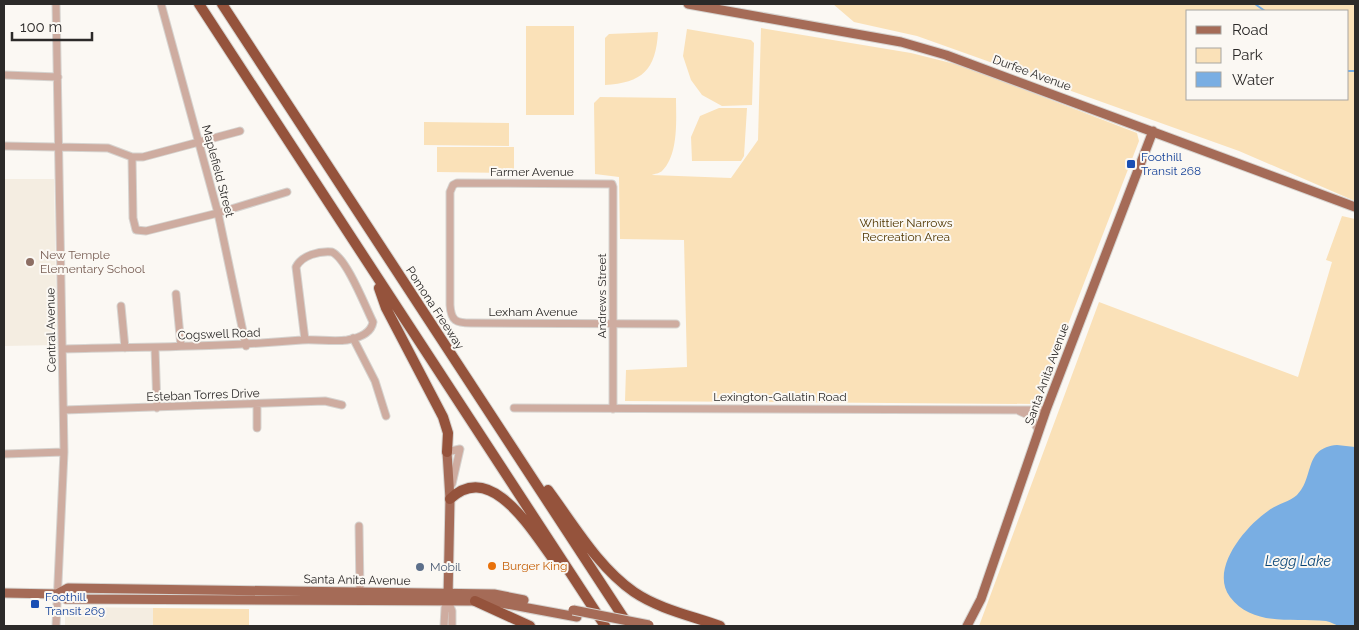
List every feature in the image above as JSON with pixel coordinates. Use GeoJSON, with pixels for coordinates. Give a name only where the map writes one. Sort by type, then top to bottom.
{"type":"FeatureCollection","features":[{"type":"Feature","properties":{"kind":"highway"},"geometry":{"type":"LineString","coordinates":[[198,4],[605,626]]}},
{"type":"Feature","properties":{"kind":"highway","name":"Pomona Freeway"},"geometry":{"type":"LineString","coordinates":[[223,5],[630,626]]}},
{"type":"Feature","properties":{"kind":"highway"},"geometry":{"type":"LineString","coordinates":[[375,276],[386,308],[443,417],[448,434],[447,452]]}},
{"type":"Feature","properties":{"kind":"highway"},"geometry":{"type":"LineString","coordinates":[[489,410],[589,546],[613,574],[635,592],[652,601],[720,626]]}},
{"type":"Feature","properties":{"kind":"highway"},"geometry":{"type":"LineString","coordinates":[[450,499],[459,490],[469,488],[485,488],[497,492],[511,505],[596,613]]}},
{"type":"Feature","properties":{"kind":"highway"},"geometry":{"type":"LineString","coordinates":[[475,601],[530,626]]}},
{"type":"Feature","properties":{"kind":"main road","name":"Durfee Avenue"},"geometry":{"type":"LineString","coordinates":[[688,4],[820,26],[924,48],[1355,207]]}},
{"type":"Feature","properties":{"kind":"main road","name":"Santa Anita Avenue"},"geometry":{"type":"LineString","coordinates":[[967,626],[981,599],[1046,410],[1153,131]]}},
{"type":"Feature","properties":{"kind":"main road"},"geometry":{"type":"LineString","coordinates":[[447,452],[450,499],[448,598]]}},
{"type":"Feature","properties":{"kind":"main road","name":"Santa Anita Avenue"},"geometry":{"type":"LineString","coordinates":[[4,592],[57,594],[66,598],[360,592],[501,603],[652,626]]}},
{"type":"Feature","properties":{"kind":"main road","name":"Santa Anita Avenue"},"geometry":{"type":"LineString","coordinates":[[278,595],[448,598],[494,594],[623,626]]}},
{"type":"Feature","properties":{"kind":"street","name":"Central Avenue"},"geometry":{"type":"LineString","coordinates":[[56,4],[64,410],[64,452],[56,626]]}},
{"type":"Feature","properties":{"kind":"street","name":"Maplefield Street"},"geometry":{"type":"LineString","coordinates":[[161,4],[218,213],[246,346]]}},
{"type":"Feature","properties":{"kind":"street"},"geometry":{"type":"LineString","coordinates":[[4,75],[58,77]]}},
{"type":"Feature","properties":{"kind":"street"},"geometry":{"type":"LineString","coordinates":[[4,146],[108,148],[132,157],[143,157],[240,131]]}},
{"type":"Feature","properties":{"kind":"street"},"geometry":{"type":"LineString","coordinates":[[132,157],[133,218],[136,230],[146,231],[218,213],[286,192]]}},
{"type":"Feature","properties":{"kind":"street","name":"Farmer Avenue"},"geometry":{"type":"LineString","coordinates":[[453,319],[450,299],[450,192],[453,185],[457,183],[612,184]]}},
{"type":"Feature","properties":{"kind":"street","name":"Andrews Street"},"geometry":{"type":"LineString","coordinates":[[612,184],[613,409]]}},
{"type":"Feature","properties":{"kind":"street","name":"Cogswell Road"},"geometry":{"type":"LineString","coordinates":[[63,348],[246,346],[305,340],[353,338],[367,333],[372,328],[373,322],[346,268],[335,253],[328,252],[309,255],[302,258],[296,267],[305,340]]}},
{"type":"Feature","properties":{"kind":"street"},"geometry":{"type":"LineString","coordinates":[[176,294],[181,346]]}},
{"type":"Feature","properties":{"kind":"street"},"geometry":{"type":"LineString","coordinates":[[121,306],[125,348]]}},
{"type":"Feature","properties":{"kind":"street","name":"Lexham Avenue"},"geometry":{"type":"LineString","coordinates":[[453,319],[458,323],[676,324]]}},
{"type":"Feature","properties":{"kind":"street"},"geometry":{"type":"LineString","coordinates":[[353,338],[375,381],[386,416]]}},
{"type":"Feature","properties":{"kind":"street"},"geometry":{"type":"LineString","coordinates":[[155,348],[157,408]]}},
{"type":"Feature","properties":{"kind":"street","name":"Esteban Torres Drive"},"geometry":{"type":"LineString","coordinates":[[64,410],[325,402],[342,405]]}},
{"type":"Feature","properties":{"kind":"street"},"geometry":{"type":"LineString","coordinates":[[257,405],[257,428]]}},
{"type":"Feature","properties":{"kind":"street","name":"Lexington-Gallatin Road"},"geometry":{"type":"LineString","coordinates":[[514,408],[1046,410]]}},
{"type":"Feature","properties":{"kind":"street"},"geometry":{"type":"LineString","coordinates":[[1016,410],[1030,416],[1039,430]]}},
{"type":"Feature","properties":{"kind":"street"},"geometry":{"type":"LineString","coordinates":[[4,454],[64,452]]}},
{"type":"Feature","properties":{"kind":"street"},"geometry":{"type":"LineString","coordinates":[[359,526],[360,592]]}},
{"type":"Feature","properties":{"kind":"street"},"geometry":{"type":"LineString","coordinates":[[448,598],[452,611],[448,625]]}},
{"type":"Feature","properties":{"kind":"shaded area","name":"New Temple Elementary School"},"geometry":{"type":"Polygon","coordinates":[[[4,179],[54,179],[57,345],[4,346],[4,179]]]}},
{"type":"Feature","properties":{"kind":"shaded area"},"geometry":{"type":"Polygon","coordinates":[[[65,607],[153,608],[153,626],[65,626],[65,607]]]}},
{"type":"Feature","properties":{"kind":"green space"},"geometry":{"type":"Polygon","coordinates":[[[833,4],[1355,4],[1355,201],[1239,151],[917,36],[854,22],[833,4]]]}},
{"type":"Feature","properties":{"kind":"green space"},"geometry":{"type":"Polygon","coordinates":[[[526,26],[574,26],[574,115],[526,115],[526,26]]]}},
{"type":"Feature","properties":{"kind":"green space","name":"Whittier Narrows Recreation Area"},"geometry":{"type":"Polygon","coordinates":[[[761,28],[911,53],[963,66],[1137,133],[1139,141],[1038,402],[1034,404],[625,401],[626,370],[687,367],[684,240],[620,239],[619,177],[595,174],[594,103],[600,97],[676,98],[674,146],[662,171],[652,175],[731,178],[758,140],[761,28]]]}},
{"type":"Feature","properties":{"kind":"green space"},"geometry":{"type":"Polygon","coordinates":[[[687,29],[751,40],[754,43],[752,105],[722,106],[702,95],[691,80],[683,56],[687,29]]]}},
{"type":"Feature","properties":{"kind":"green space"},"geometry":{"type":"Polygon","coordinates":[[[658,32],[654,56],[645,72],[629,81],[605,85],[605,38],[609,34],[658,32]]]}},
{"type":"Feature","properties":{"kind":"green space"},"geometry":{"type":"Polygon","coordinates":[[[719,108],[747,108],[744,156],[741,161],[692,161],[691,137],[700,116],[719,108]]]}},
{"type":"Feature","properties":{"kind":"green space"},"geometry":{"type":"Polygon","coordinates":[[[424,122],[509,123],[509,146],[424,145],[424,122]]]}},
{"type":"Feature","properties":{"kind":"green space"},"geometry":{"type":"Polygon","coordinates":[[[437,147],[514,147],[514,173],[437,172],[437,147]]]}},
{"type":"Feature","properties":{"kind":"green space"},"geometry":{"type":"Polygon","coordinates":[[[1342,216],[1355,219],[1355,626],[979,626],[1099,302],[1298,377],[1332,262],[1326,260],[1342,216]]]}},
{"type":"Feature","properties":{"kind":"green space"},"geometry":{"type":"Polygon","coordinates":[[[153,608],[249,609],[249,626],[153,626],[153,608]]]}},
{"type":"Feature","properties":{"kind":"water","name":"Legg Lake"},"geometry":{"type":"Polygon","coordinates":[[[1337,445],[1355,447],[1355,626],[1338,626],[1326,621],[1274,619],[1250,613],[1239,607],[1230,597],[1225,586],[1224,574],[1227,561],[1233,549],[1241,537],[1259,518],[1297,495],[1306,480],[1314,457],[1319,452],[1326,447],[1337,445]]]}},
{"type":"Feature","properties":{"kind":"waterway"},"geometry":{"type":"LineString","coordinates":[[1255,4],[1264,10]]}},
{"type":"Feature","properties":{"kind":"waterway"},"geometry":{"type":"LineString","coordinates":[[1349,71],[1355,71]]}},
{"type":"Feature","properties":{"kind":"place","name":"Foothill Transit 268"},"geometry":{"type":"Point","coordinates":[1131,164]}},
{"type":"Feature","properties":{"kind":"place","name":"New Temple Elementary School"},"geometry":{"type":"Point","coordinates":[30,262]}},
{"type":"Feature","properties":{"kind":"place","name":"Burger King"},"geometry":{"type":"Point","coordinates":[492,566]}},
{"type":"Feature","properties":{"kind":"place","name":"Mobil"},"geometry":{"type":"Point","coordinates":[420,567]}},
{"type":"Feature","properties":{"kind":"place","name":"Foothill Transit 269"},"geometry":{"type":"Point","coordinates":[35,604]}}]}
